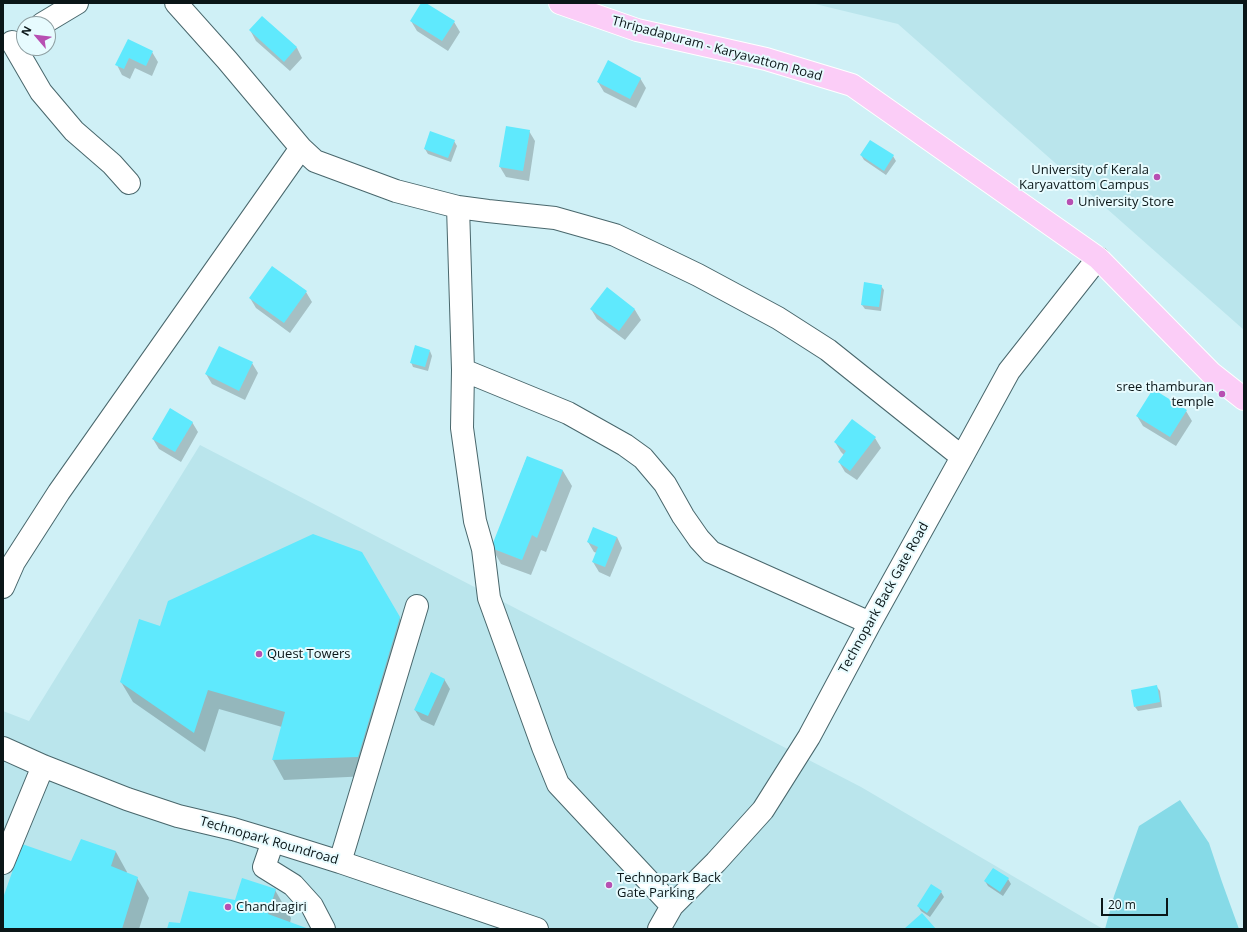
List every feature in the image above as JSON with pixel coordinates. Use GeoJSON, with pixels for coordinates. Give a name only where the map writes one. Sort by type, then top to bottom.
{"type":"FeatureCollection","features":[{"type":"Feature","properties":{"kind":"main road","name":"Thripadapuram - Karyavattom Road"},"geometry":{"type":"LineString","coordinates":[[560,3],[637,30],[766,59],[852,85],[1098,258],[1211,373],[1244,399]]}},
{"type":"Feature","properties":{"kind":"street"},"geometry":{"type":"LineString","coordinates":[[55,16],[77,3]]}},
{"type":"Feature","properties":{"kind":"street"},"geometry":{"type":"LineString","coordinates":[[176,3],[227,60],[301,148],[315,161],[396,191],[458,207],[554,218],[615,235],[698,275],[778,318],[828,350],[962,457]]}},
{"type":"Feature","properties":{"kind":"street"},"geometry":{"type":"LineString","coordinates":[[13,41],[41,92],[74,131],[112,164],[129,183]]}},
{"type":"Feature","properties":{"kind":"street"},"geometry":{"type":"LineString","coordinates":[[3,587],[14,562],[59,492],[301,148]]}},
{"type":"Feature","properties":{"kind":"street"},"geometry":{"type":"LineString","coordinates":[[458,207],[463,370],[462,428],[475,520],[483,549],[489,598],[543,748],[558,784],[672,906]]}},
{"type":"Feature","properties":{"kind":"street","name":"Technopark Back Gate Road"},"geometry":{"type":"LineString","coordinates":[[659,929],[672,906],[716,862],[762,810],[809,737],[1009,371],[1098,258]]}},
{"type":"Feature","properties":{"kind":"street"},"geometry":{"type":"LineString","coordinates":[[463,370],[568,413],[625,445],[643,458],[666,484],[683,516],[699,539],[711,552],[870,623]]}},
{"type":"Feature","properties":{"kind":"street"},"geometry":{"type":"LineString","coordinates":[[340,862],[417,606]]}},
{"type":"Feature","properties":{"kind":"street","name":"Technopark Roundroad"},"geometry":{"type":"LineString","coordinates":[[3,748],[43,766],[127,799],[178,816],[232,829],[340,862],[537,929]]}},
{"type":"Feature","properties":{"kind":"street"},"geometry":{"type":"LineString","coordinates":[[3,863],[43,766]]}},
{"type":"Feature","properties":{"kind":"street"},"geometry":{"type":"LineString","coordinates":[[273,841],[264,867],[292,885],[312,906],[324,929]]}},
{"type":"Feature","properties":{"kind":"shaded area","name":"University of Kerala Karyavattom Campus"},"geometry":{"type":"Polygon","coordinates":[[[811,3],[1244,3],[1244,330],[898,24],[811,3]]]}},
{"type":"Feature","properties":{"kind":"shaded area"},"geometry":{"type":"Polygon","coordinates":[[[200,445],[861,787],[1103,929],[3,929],[3,711],[29,721],[200,445]]]}},
{"type":"Feature","properties":{"kind":"shaded area"},"geometry":{"type":"Polygon","coordinates":[[[1180,800],[1209,843],[1239,929],[1105,929],[1114,896],[1139,826],[1180,800]]]}},
{"type":"Feature","properties":{"kind":"building"},"geometry":{"type":"Polygon","coordinates":[[[421,3],[426,3],[455,21],[442,41],[410,21],[421,3]]]}},
{"type":"Feature","properties":{"kind":"building"},"geometry":{"type":"Polygon","coordinates":[[[262,16],[297,47],[284,62],[249,30],[262,16]]]}},
{"type":"Feature","properties":{"kind":"building"},"geometry":{"type":"Polygon","coordinates":[[[128,39],[153,51],[146,66],[129,58],[124,69],[115,65],[128,39]]]}},
{"type":"Feature","properties":{"kind":"building"},"geometry":{"type":"Polygon","coordinates":[[[608,60],[641,78],[630,99],[597,82],[608,60]]]}},
{"type":"Feature","properties":{"kind":"building"},"geometry":{"type":"Polygon","coordinates":[[[506,126],[530,130],[523,171],[499,167],[506,126]]]}},
{"type":"Feature","properties":{"kind":"building"},"geometry":{"type":"Polygon","coordinates":[[[430,131],[455,140],[448,158],[424,149],[430,131]]]}},
{"type":"Feature","properties":{"kind":"building"},"geometry":{"type":"Polygon","coordinates":[[[870,140],[894,155],[884,171],[860,155],[870,140]]]}},
{"type":"Feature","properties":{"kind":"building"},"geometry":{"type":"Polygon","coordinates":[[[272,266],[307,291],[284,323],[249,298],[272,266]]]}},
{"type":"Feature","properties":{"kind":"building"},"geometry":{"type":"Polygon","coordinates":[[[864,282],[882,285],[879,307],[861,305],[864,282]]]}},
{"type":"Feature","properties":{"kind":"building"},"geometry":{"type":"Polygon","coordinates":[[[607,287],[635,309],[619,331],[590,309],[607,287]]]}},
{"type":"Feature","properties":{"kind":"building"},"geometry":{"type":"Polygon","coordinates":[[[415,345],[430,350],[425,367],[410,363],[415,345]]]}},
{"type":"Feature","properties":{"kind":"building"},"geometry":{"type":"Polygon","coordinates":[[[219,346],[253,362],[239,391],[205,374],[219,346]]]}},
{"type":"Feature","properties":{"kind":"building"},"geometry":{"type":"Polygon","coordinates":[[[1153,389],[1187,410],[1170,437],[1136,416],[1153,389]]]}},
{"type":"Feature","properties":{"kind":"building"},"geometry":{"type":"Polygon","coordinates":[[[170,408],[193,422],[175,452],[152,439],[170,408]]]}},
{"type":"Feature","properties":{"kind":"building"},"geometry":{"type":"Polygon","coordinates":[[[852,419],[876,437],[850,471],[838,462],[846,451],[834,442],[852,419]]]}},
{"type":"Feature","properties":{"kind":"building"},"geometry":{"type":"Polygon","coordinates":[[[527,456],[563,470],[537,538],[532,535],[522,560],[491,548],[527,456]]]}},
{"type":"Feature","properties":{"kind":"building"},"geometry":{"type":"Polygon","coordinates":[[[593,527],[617,537],[605,567],[592,562],[598,547],[587,542],[593,527]]]}},
{"type":"Feature","properties":{"kind":"building","name":"Quest Towers"},"geometry":{"type":"Polygon","coordinates":[[[313,534],[362,552],[400,617],[358,757],[272,760],[285,712],[208,690],[194,733],[120,682],[139,619],[160,626],[168,601],[313,534]]]}},
{"type":"Feature","properties":{"kind":"building"},"geometry":{"type":"Polygon","coordinates":[[[431,672],[445,679],[428,716],[414,710],[431,672]]]}},
{"type":"Feature","properties":{"kind":"building"},"geometry":{"type":"Polygon","coordinates":[[[1157,685],[1160,702],[1134,707],[1131,690],[1157,685]]]}},
{"type":"Feature","properties":{"kind":"building"},"geometry":{"type":"Polygon","coordinates":[[[81,839],[116,851],[111,866],[138,877],[122,929],[3,929],[3,898],[22,844],[71,861],[81,839]]]}},
{"type":"Feature","properties":{"kind":"building"},"geometry":{"type":"Polygon","coordinates":[[[993,868],[1009,878],[1000,892],[984,881],[993,868]]]}},
{"type":"Feature","properties":{"kind":"building","name":"Chandragiri"},"geometry":{"type":"Polygon","coordinates":[[[242,878],[276,889],[268,914],[309,929],[167,929],[169,922],[180,923],[189,891],[235,900],[242,878]]]}},
{"type":"Feature","properties":{"kind":"building"},"geometry":{"type":"Polygon","coordinates":[[[931,884],[942,891],[927,913],[917,906],[931,884]]]}},
{"type":"Feature","properties":{"kind":"building"},"geometry":{"type":"Polygon","coordinates":[[[922,913],[936,929],[904,929],[922,913]]]}},
{"type":"Feature","properties":{"kind":"place","name":"University of Kerala Karyavattom Campus"},"geometry":{"type":"Point","coordinates":[1157,177]}},
{"type":"Feature","properties":{"kind":"place","name":"University Store"},"geometry":{"type":"Point","coordinates":[1070,202]}},
{"type":"Feature","properties":{"kind":"place","name":"sree thamburan temple"},"geometry":{"type":"Point","coordinates":[1222,394]}},
{"type":"Feature","properties":{"kind":"place","name":"Quest Towers"},"geometry":{"type":"Point","coordinates":[259,654]}},
{"type":"Feature","properties":{"kind":"place","name":"Technopark Back Gate Parking"},"geometry":{"type":"Point","coordinates":[609,885]}},
{"type":"Feature","properties":{"kind":"place","name":"Chandragiri"},"geometry":{"type":"Point","coordinates":[228,907]}}]}
